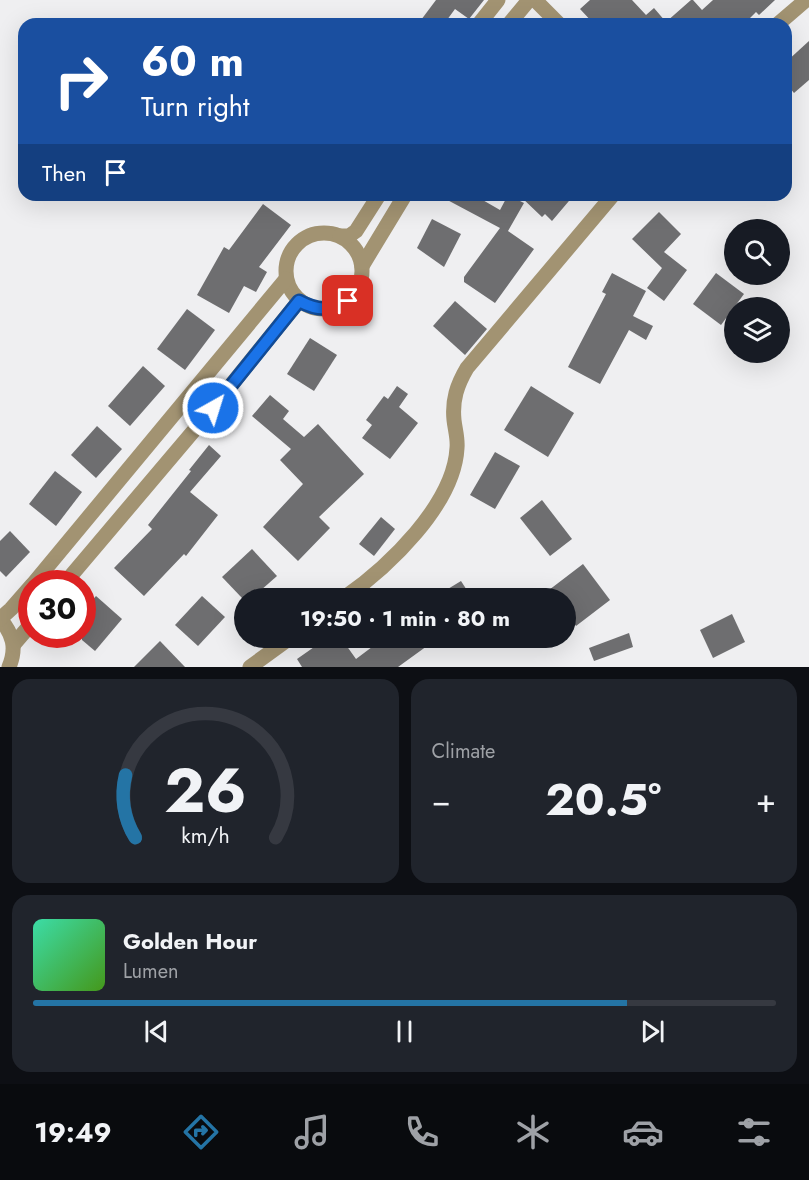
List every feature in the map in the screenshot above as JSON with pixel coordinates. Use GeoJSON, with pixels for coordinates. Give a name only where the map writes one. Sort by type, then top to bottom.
{"type":"FeatureCollection","features":[{"type":"Feature","properties":{"kind":"street"},"geometry":{"type":"LineString","coordinates":[[484,18],[498,0]]}},
{"type":"Feature","properties":{"kind":"street"},"geometry":{"type":"LineString","coordinates":[[785,18],[806,0]]}},
{"type":"Feature","properties":{"kind":"street"},"geometry":{"type":"LineString","coordinates":[[514,18],[527,1],[551,18]]}},
{"type":"Feature","properties":{"kind":"street"},"geometry":{"type":"LineString","coordinates":[[340,236],[351,243],[358,253],[362,266],[357,291],[343,304],[324,310],[311,308],[299,301],[291,291],[286,279],[285,267],[289,255],[295,245],[305,237],[316,233],[349,236],[356,231],[375,201]]}},
{"type":"Feature","properties":{"kind":"street"},"geometry":{"type":"LineString","coordinates":[[362,266],[401,201]]}},
{"type":"Feature","properties":{"kind":"street"},"geometry":{"type":"LineString","coordinates":[[358,588],[400,549],[426,519],[442,495],[454,469],[458,446],[454,400],[459,382],[467,368],[608,201]]}},
{"type":"Feature","properties":{"kind":"street"},"geometry":{"type":"LineString","coordinates":[[44,570],[286,279]]}},
{"type":"Feature","properties":{"kind":"street"},"geometry":{"type":"LineString","coordinates":[[75,570],[223,396],[299,301]]}},
{"type":"Feature","properties":{"kind":"street"},"geometry":{"type":"LineString","coordinates":[[202,379],[223,396]]}},
{"type":"Feature","properties":{"kind":"street"},"geometry":{"type":"LineString","coordinates":[[182,404],[202,420]]}},
{"type":"Feature","properties":{"kind":"street"},"geometry":{"type":"LineString","coordinates":[[115,486],[133,502]]}},
{"type":"Feature","properties":{"kind":"street"},"geometry":{"type":"LineString","coordinates":[[95,509],[113,524]]}},
{"type":"Feature","properties":{"kind":"street"},"geometry":{"type":"LineString","coordinates":[[9,667],[13,658],[14,644],[9,630],[0,619],[18,601]]}},
{"type":"Feature","properties":{"kind":"street"},"geometry":{"type":"LineString","coordinates":[[14,644],[18,639]]}},
{"type":"Feature","properties":{"kind":"street"},"geometry":{"type":"LineString","coordinates":[[250,667],[276,648]]}},
{"type":"Feature","properties":{"kind":"building"},"geometry":{"type":"Polygon","coordinates":[[[436,0],[484,0],[470,18],[455,9],[448,18],[422,18],[436,0]]]}},
{"type":"Feature","properties":{"kind":"building"},"geometry":{"type":"Polygon","coordinates":[[[590,0],[632,0],[646,15],[654,8],[663,18],[588,18],[580,9],[590,0]]]}},
{"type":"Feature","properties":{"kind":"building"},"geometry":{"type":"Polygon","coordinates":[[[691,0],[702,10],[713,0],[775,0],[759,15],[756,12],[750,18],[671,18],[691,0]]]}},
{"type":"Feature","properties":{"kind":"building"},"geometry":{"type":"Polygon","coordinates":[[[809,41],[809,80],[794,93],[792,90],[792,57],[809,41]]]}},
{"type":"Feature","properties":{"kind":"building"},"geometry":{"type":"Polygon","coordinates":[[[449,201],[484,201],[500,210],[505,201],[524,203],[508,231],[534,249],[495,303],[464,282],[464,277],[500,228],[449,201]]]}},
{"type":"Feature","properties":{"kind":"building"},"geometry":{"type":"Polygon","coordinates":[[[525,201],[569,201],[552,221],[545,214],[542,217],[525,201]]]}},
{"type":"Feature","properties":{"kind":"building"},"geometry":{"type":"Polygon","coordinates":[[[263,204],[291,225],[259,267],[267,272],[256,292],[244,286],[229,313],[197,295],[224,247],[229,250],[263,204]]]}},
{"type":"Feature","properties":{"kind":"building"},"geometry":{"type":"Polygon","coordinates":[[[659,212],[681,234],[664,252],[687,270],[664,301],[647,288],[662,268],[632,239],[659,212]]]}},
{"type":"Feature","properties":{"kind":"building"},"geometry":{"type":"Polygon","coordinates":[[[432,219],[461,234],[444,267],[417,248],[432,219]]]}},
{"type":"Feature","properties":{"kind":"building"},"geometry":{"type":"Polygon","coordinates":[[[612,273],[646,291],[633,316],[653,326],[646,340],[629,330],[600,384],[568,367],[606,294],[602,292],[612,273]]]}},
{"type":"Feature","properties":{"kind":"building"},"geometry":{"type":"Polygon","coordinates":[[[716,273],[724,279],[724,285],[732,285],[744,294],[742,297],[724,297],[724,321],[721,325],[693,304],[716,273]]]}},
{"type":"Feature","properties":{"kind":"building"},"geometry":{"type":"Polygon","coordinates":[[[455,301],[487,329],[465,355],[433,326],[455,301]]]}},
{"type":"Feature","properties":{"kind":"building"},"geometry":{"type":"Polygon","coordinates":[[[187,309],[215,330],[185,370],[157,349],[187,309]]]}},
{"type":"Feature","properties":{"kind":"building"},"geometry":{"type":"Polygon","coordinates":[[[310,338],[337,355],[314,391],[287,374],[310,338]]]}},
{"type":"Feature","properties":{"kind":"building"},"geometry":{"type":"Polygon","coordinates":[[[143,366],[165,386],[130,426],[108,406],[143,366]]]}},
{"type":"Feature","properties":{"kind":"building"},"geometry":{"type":"Polygon","coordinates":[[[397,386],[408,394],[399,407],[418,423],[390,459],[362,438],[372,425],[366,420],[384,396],[388,399],[397,386]]]}},
{"type":"Feature","properties":{"kind":"building"},"geometry":{"type":"Polygon","coordinates":[[[531,386],[574,413],[548,457],[504,430],[531,386]]]}},
{"type":"Feature","properties":{"kind":"building"},"geometry":{"type":"Polygon","coordinates":[[[270,395],[289,411],[283,419],[304,437],[318,424],[364,474],[319,517],[330,528],[298,561],[263,527],[303,484],[280,460],[291,449],[252,416],[270,395]]]}},
{"type":"Feature","properties":{"kind":"building"},"geometry":{"type":"Polygon","coordinates":[[[97,426],[122,449],[96,478],[71,455],[97,426]]]}},
{"type":"Feature","properties":{"kind":"building"},"geometry":{"type":"Polygon","coordinates":[[[209,445],[221,456],[190,492],[218,515],[186,556],[184,554],[144,596],[114,568],[152,529],[148,525],[209,445]]]}},
{"type":"Feature","properties":{"kind":"building"},"geometry":{"type":"Polygon","coordinates":[[[495,452],[520,466],[495,509],[470,495],[495,452]]]}},
{"type":"Feature","properties":{"kind":"building"},"geometry":{"type":"Polygon","coordinates":[[[55,471],[82,492],[56,526],[29,504],[55,471]]]}},
{"type":"Feature","properties":{"kind":"building"},"geometry":{"type":"Polygon","coordinates":[[[542,500],[572,539],[550,556],[520,518],[542,500]]]}},
{"type":"Feature","properties":{"kind":"building"},"geometry":{"type":"Polygon","coordinates":[[[381,517],[395,529],[374,556],[359,544],[381,517]]]}},
{"type":"Feature","properties":{"kind":"building"},"geometry":{"type":"Polygon","coordinates":[[[10,531],[30,552],[6,577],[0,571],[0,541],[10,531]]]}},
{"type":"Feature","properties":{"kind":"building"},"geometry":{"type":"Polygon","coordinates":[[[252,549],[277,576],[263,588],[234,590],[222,577],[252,549]]]}},
{"type":"Feature","properties":{"kind":"building"},"geometry":{"type":"Polygon","coordinates":[[[583,564],[610,600],[576,626],[576,588],[552,588],[583,564]]]}},
{"type":"Feature","properties":{"kind":"building"},"geometry":{"type":"Polygon","coordinates":[[[461,581],[466,588],[449,588],[461,581]]]}},
{"type":"Feature","properties":{"kind":"building"},"geometry":{"type":"Polygon","coordinates":[[[96,596],[122,619],[95,651],[91,648],[96,648],[96,596]]]}},
{"type":"Feature","properties":{"kind":"building"},"geometry":{"type":"Polygon","coordinates":[[[202,596],[225,617],[198,646],[175,625],[202,596]]]}},
{"type":"Feature","properties":{"kind":"building"},"geometry":{"type":"Polygon","coordinates":[[[732,614],[745,642],[713,658],[700,630],[732,614]]]}},
{"type":"Feature","properties":{"kind":"building"},"geometry":{"type":"Polygon","coordinates":[[[629,633],[633,647],[594,661],[589,648],[629,633]]]}},
{"type":"Feature","properties":{"kind":"building"},"geometry":{"type":"Polygon","coordinates":[[[160,641],[185,667],[134,667],[160,641]]]}},
{"type":"Feature","properties":{"kind":"building"},"geometry":{"type":"Polygon","coordinates":[[[313,648],[348,648],[356,659],[371,648],[424,648],[398,667],[302,667],[297,659],[313,648]]]}},
{"type":"Feature","properties":{"kind":"route"},"geometry":{"type":"LineString","coordinates":[[213,408],[299,301],[311,308],[324,310],[348,301]]}}]}
